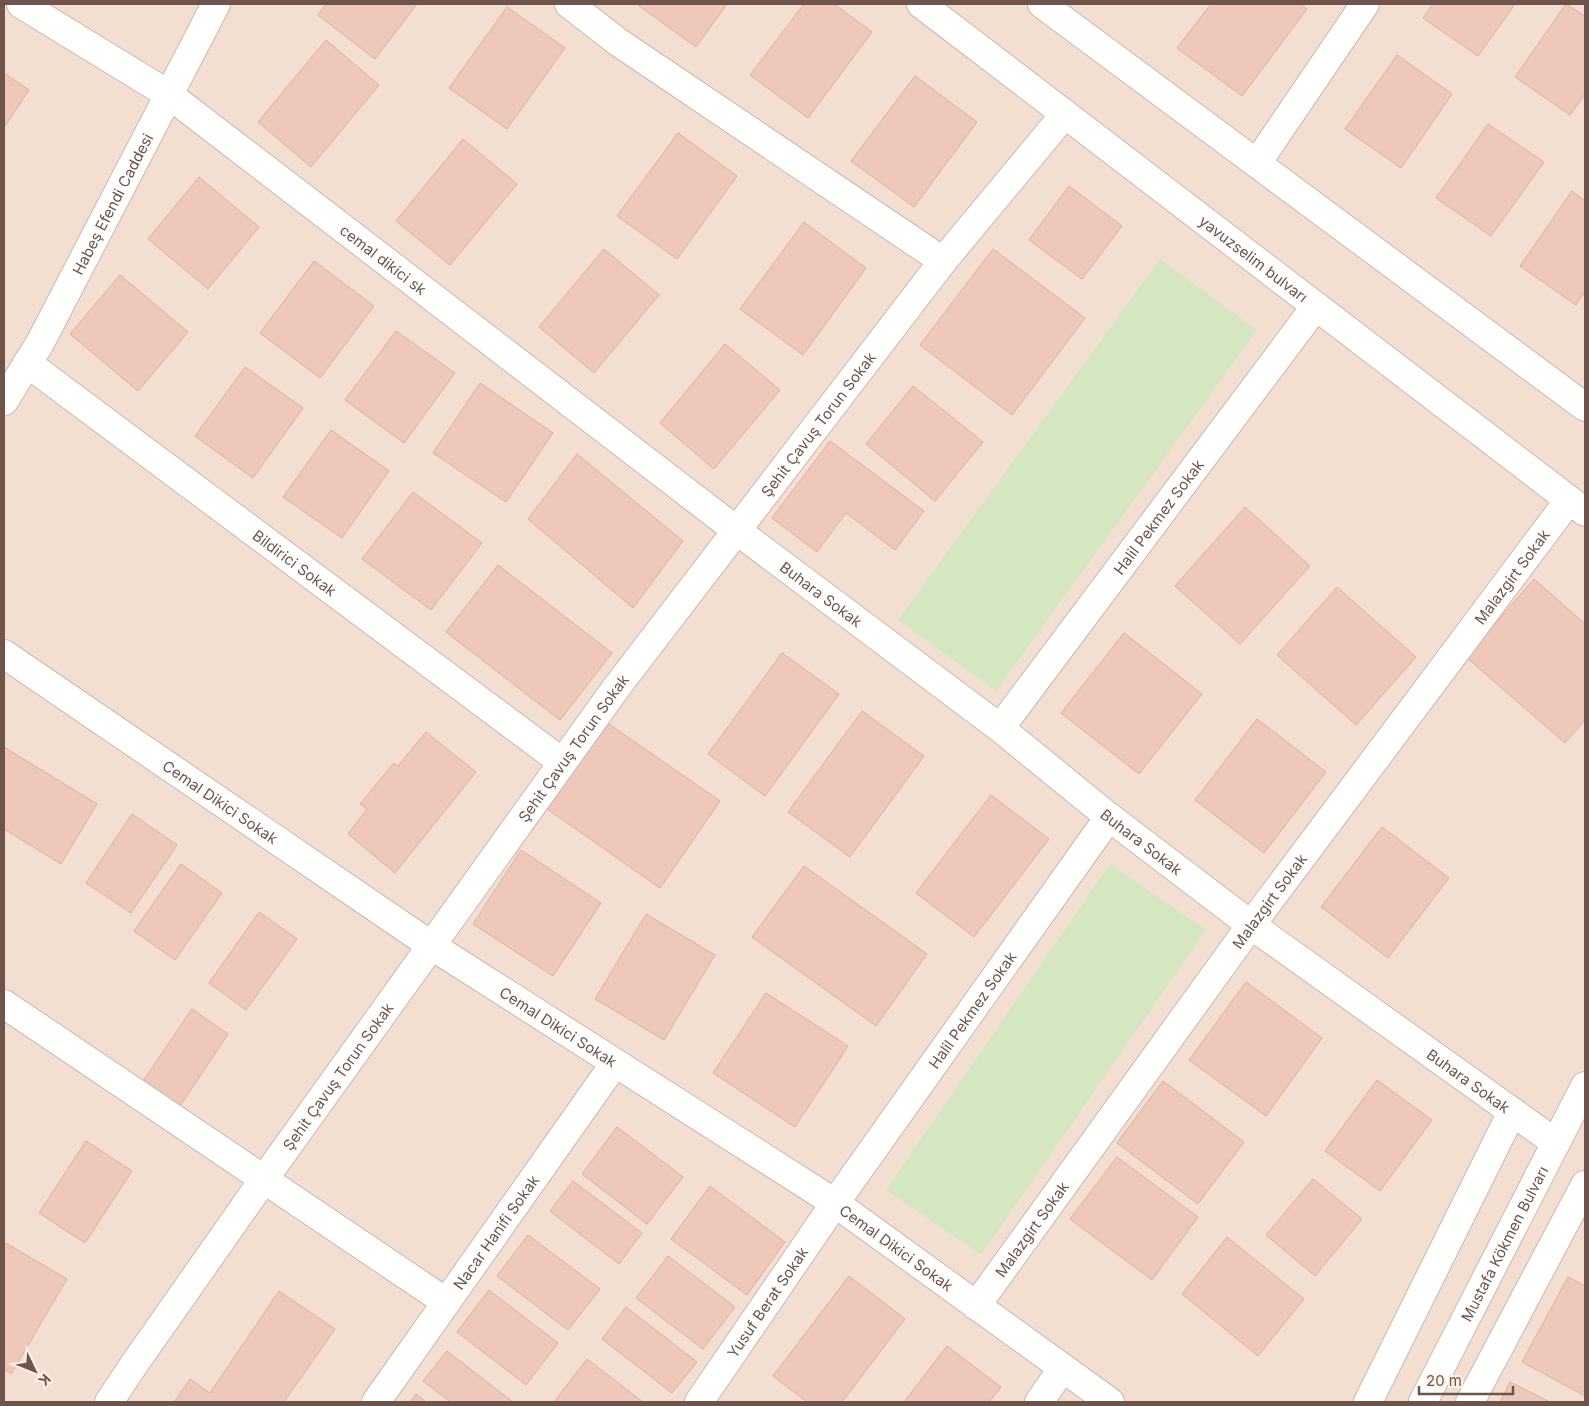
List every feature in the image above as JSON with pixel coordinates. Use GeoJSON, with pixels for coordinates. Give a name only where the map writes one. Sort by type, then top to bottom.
{"type":"FeatureCollection","features":[{"type":"Feature","properties":{"kind":"street","name":"cemal dikici sk"},"geometry":{"type":"LineString","coordinates":[[21,4],[168,94],[736,530]]}},
{"type":"Feature","properties":{"kind":"street","name":"Habeş Efendi Caddesi"},"geometry":{"type":"LineString","coordinates":[[4,401],[44,335],[216,4]]}},
{"type":"Feature","properties":{"kind":"street"},"geometry":{"type":"LineString","coordinates":[[569,4],[618,42],[944,261]]}},
{"type":"Feature","properties":{"kind":"street","name":"yavuzselim bulvarı"},"geometry":{"type":"LineString","coordinates":[[922,4],[1577,506]]}},
{"type":"Feature","properties":{"kind":"street"},"geometry":{"type":"LineString","coordinates":[[1042,4],[1585,407]]}},
{"type":"Feature","properties":{"kind":"street"},"geometry":{"type":"LineString","coordinates":[[1257,163],[1365,4]]}},
{"type":"Feature","properties":{"kind":"street","name":"Şehit Çavuş Torun Sokak"},"geometry":{"type":"LineString","coordinates":[[110,1402],[135,1363],[264,1179],[562,762],[736,530],[944,261],[1065,114]]}},
{"type":"Feature","properties":{"kind":"street","name":"Halil Pekmez Sokak"},"geometry":{"type":"LineString","coordinates":[[1000,728],[1316,306]]}},
{"type":"Feature","properties":{"kind":"street","name":"Bildirici Sokak"},"geometry":{"type":"LineString","coordinates":[[27,363],[562,762]]}},
{"type":"Feature","properties":{"kind":"street","name":"Malazgirt Sokak"},"geometry":{"type":"LineString","coordinates":[[976,1306],[1251,925],[1577,506]]}},
{"type":"Feature","properties":{"kind":"street","name":"Buhara Sokak"},"geometry":{"type":"LineString","coordinates":[[736,530],[1000,728],[1109,817],[1251,925],[1556,1143]]}},
{"type":"Feature","properties":{"kind":"street","name":"Cemal Dikici Sokak"},"geometry":{"type":"LineString","coordinates":[[4,654],[432,946],[835,1203],[1062,1370],[1110,1402]]}},
{"type":"Feature","properties":{"kind":"street","name":"Halil Pekmez Sokak"},"geometry":{"type":"LineString","coordinates":[[835,1203],[1109,817]]}},
{"type":"Feature","properties":{"kind":"street"},"geometry":{"type":"LineString","coordinates":[[4,1004],[446,1302]]}},
{"type":"Feature","properties":{"kind":"street","name":"Nacar Hanifi Sokak"},"geometry":{"type":"LineString","coordinates":[[376,1402],[615,1063]]}},
{"type":"Feature","properties":{"kind":"street","name":"Mustafa Kökmen Bulvarı"},"geometry":{"type":"LineString","coordinates":[[1423,1402],[1585,1086]]}},
{"type":"Feature","properties":{"kind":"street"},"geometry":{"type":"LineString","coordinates":[[1368,1402],[1512,1112]]}},
{"type":"Feature","properties":{"kind":"street"},"geometry":{"type":"LineString","coordinates":[[1470,1402],[1585,1185]]}},
{"type":"Feature","properties":{"kind":"street","name":"Yusuf Berat Sokak"},"geometry":{"type":"LineString","coordinates":[[699,1402],[835,1203]]}},
{"type":"Feature","properties":{"kind":"street"},"geometry":{"type":"LineString","coordinates":[[1039,1402],[1062,1370]]}},
{"type":"Feature","properties":{"kind":"shaded area"},"geometry":{"type":"Polygon","coordinates":[[[4,4],[1585,4],[1585,1402],[4,1402],[4,4]]]}},
{"type":"Feature","properties":{"kind":"green space"},"geometry":{"type":"Polygon","coordinates":[[[1160,259],[1257,330],[996,691],[898,620],[1160,259]]]}},
{"type":"Feature","properties":{"kind":"green space"},"geometry":{"type":"Polygon","coordinates":[[[1110,864],[1206,930],[981,1255],[886,1190],[1110,864]]]}},
{"type":"Feature","properties":{"kind":"building"},"geometry":{"type":"Polygon","coordinates":[[[326,4],[417,4],[375,59],[318,15],[326,4]]]}},
{"type":"Feature","properties":{"kind":"building"},"geometry":{"type":"Polygon","coordinates":[[[639,4],[727,4],[696,47],[639,4]]]}},
{"type":"Feature","properties":{"kind":"building"},"geometry":{"type":"Polygon","coordinates":[[[804,4],[834,4],[872,32],[808,118],[750,75],[804,4]]]}},
{"type":"Feature","properties":{"kind":"building"},"geometry":{"type":"Polygon","coordinates":[[[1211,4],[1300,4],[1307,9],[1242,96],[1177,48],[1211,4]]]}},
{"type":"Feature","properties":{"kind":"building"},"geometry":{"type":"Polygon","coordinates":[[[1433,4],[1515,4],[1478,56],[1423,18],[1433,4]]]}},
{"type":"Feature","properties":{"kind":"building"},"geometry":{"type":"Polygon","coordinates":[[[1566,4],[1585,16],[1585,94],[1570,115],[1515,77],[1566,4]]]}},
{"type":"Feature","properties":{"kind":"building"},"geometry":{"type":"Polygon","coordinates":[[[507,7],[565,48],[507,129],[449,88],[507,7]]]}},
{"type":"Feature","properties":{"kind":"building"},"geometry":{"type":"Polygon","coordinates":[[[326,40],[379,85],[311,167],[258,122],[326,40]]]}},
{"type":"Feature","properties":{"kind":"building"},"geometry":{"type":"Polygon","coordinates":[[[1397,55],[1452,94],[1401,168],[1345,129],[1397,55]]]}},
{"type":"Feature","properties":{"kind":"building"},"geometry":{"type":"Polygon","coordinates":[[[4,73],[29,90],[4,128],[4,73]]]}},
{"type":"Feature","properties":{"kind":"building"},"geometry":{"type":"Polygon","coordinates":[[[915,76],[977,122],[914,207],[851,161],[915,76]]]}},
{"type":"Feature","properties":{"kind":"building"},"geometry":{"type":"Polygon","coordinates":[[[1488,124],[1544,162],[1491,236],[1436,198],[1488,124]]]}},
{"type":"Feature","properties":{"kind":"building"},"geometry":{"type":"Polygon","coordinates":[[[678,133],[737,176],[677,259],[617,216],[678,133]]]}},
{"type":"Feature","properties":{"kind":"building"},"geometry":{"type":"Polygon","coordinates":[[[463,139],[517,184],[450,265],[396,221],[463,139]]]}},
{"type":"Feature","properties":{"kind":"building"},"geometry":{"type":"Polygon","coordinates":[[[199,177],[259,227],[208,289],[148,239],[199,177]]]}},
{"type":"Feature","properties":{"kind":"building"},"geometry":{"type":"Polygon","coordinates":[[[1069,186],[1122,226],[1082,279],[1029,240],[1069,186]]]}},
{"type":"Feature","properties":{"kind":"building"},"geometry":{"type":"Polygon","coordinates":[[[1572,191],[1585,201],[1585,291],[1576,305],[1520,266],[1572,191]]]}},
{"type":"Feature","properties":{"kind":"building"},"geometry":{"type":"Polygon","coordinates":[[[804,222],[866,268],[803,355],[740,309],[804,222]]]}},
{"type":"Feature","properties":{"kind":"building"},"geometry":{"type":"Polygon","coordinates":[[[604,249],[659,295],[594,373],[539,327],[604,249]]]}},
{"type":"Feature","properties":{"kind":"building"},"geometry":{"type":"Polygon","coordinates":[[[993,249],[1085,318],[1012,415],[920,345],[993,249]]]}},
{"type":"Feature","properties":{"kind":"building"},"geometry":{"type":"Polygon","coordinates":[[[314,261],[374,306],[320,378],[260,333],[314,261]]]}},
{"type":"Feature","properties":{"kind":"building"},"geometry":{"type":"Polygon","coordinates":[[[120,275],[188,332],[138,391],[70,334],[120,275]]]}},
{"type":"Feature","properties":{"kind":"building"},"geometry":{"type":"Polygon","coordinates":[[[396,331],[455,373],[404,443],[345,400],[396,331]]]}},
{"type":"Feature","properties":{"kind":"building"},"geometry":{"type":"Polygon","coordinates":[[[725,344],[780,390],[714,469],[660,423],[725,344]]]}},
{"type":"Feature","properties":{"kind":"building"},"geometry":{"type":"Polygon","coordinates":[[[245,367],[303,408],[253,478],[195,436],[245,367]]]}},
{"type":"Feature","properties":{"kind":"building"},"geometry":{"type":"Polygon","coordinates":[[[480,383],[553,433],[506,502],[433,453],[480,383]]]}},
{"type":"Feature","properties":{"kind":"building"},"geometry":{"type":"Polygon","coordinates":[[[913,386],[983,442],[935,501],[866,444],[913,386]]]}},
{"type":"Feature","properties":{"kind":"building"},"geometry":{"type":"Polygon","coordinates":[[[331,430],[389,471],[342,538],[283,497],[331,430]]]}},
{"type":"Feature","properties":{"kind":"building"},"geometry":{"type":"Polygon","coordinates":[[[830,441],[924,511],[895,550],[846,513],[817,552],[772,518],[830,441]]]}},
{"type":"Feature","properties":{"kind":"building"},"geometry":{"type":"Polygon","coordinates":[[[577,454],[683,541],[633,608],[528,519],[577,454]]]}},
{"type":"Feature","properties":{"kind":"building"},"geometry":{"type":"Polygon","coordinates":[[[413,492],[482,543],[431,610],[362,559],[413,492]]]}},
{"type":"Feature","properties":{"kind":"building"},"geometry":{"type":"Polygon","coordinates":[[[1245,507],[1310,566],[1240,644],[1175,586],[1245,507]]]}},
{"type":"Feature","properties":{"kind":"building"},"geometry":{"type":"Polygon","coordinates":[[[498,565],[612,653],[560,720],[446,632],[498,565]]]}},
{"type":"Feature","properties":{"kind":"building"},"geometry":{"type":"Polygon","coordinates":[[[1534,579],[1585,624],[1585,720],[1565,743],[1466,657],[1534,579]]]}},
{"type":"Feature","properties":{"kind":"building"},"geometry":{"type":"Polygon","coordinates":[[[1337,587],[1416,657],[1356,725],[1277,655],[1337,587]]]}},
{"type":"Feature","properties":{"kind":"building"},"geometry":{"type":"Polygon","coordinates":[[[1124,633],[1202,694],[1139,774],[1061,713],[1124,633]]]}},
{"type":"Feature","properties":{"kind":"building"},"geometry":{"type":"Polygon","coordinates":[[[782,653],[839,694],[765,796],[708,754],[782,653]]]}},
{"type":"Feature","properties":{"kind":"building"},"geometry":{"type":"Polygon","coordinates":[[[862,711],[924,756],[850,857],[788,812],[862,711]]]}},
{"type":"Feature","properties":{"kind":"building"},"geometry":{"type":"Polygon","coordinates":[[[1257,719],[1326,772],[1264,853],[1195,800],[1257,719]]]}},
{"type":"Feature","properties":{"kind":"building"},"geometry":{"type":"Polygon","coordinates":[[[603,720],[720,801],[660,888],[543,806],[603,720]]]}},
{"type":"Feature","properties":{"kind":"building"},"geometry":{"type":"Polygon","coordinates":[[[426,732],[476,772],[395,873],[348,834],[367,809],[360,804],[394,763],[398,766],[426,732]]]}},
{"type":"Feature","properties":{"kind":"building"},"geometry":{"type":"Polygon","coordinates":[[[4,747],[97,804],[61,864],[4,829],[4,747]]]}},
{"type":"Feature","properties":{"kind":"building"},"geometry":{"type":"Polygon","coordinates":[[[991,795],[1049,839],[974,937],[916,893],[991,795]]]}},
{"type":"Feature","properties":{"kind":"building"},"geometry":{"type":"Polygon","coordinates":[[[132,814],[177,845],[131,913],[86,883],[132,814]]]}},
{"type":"Feature","properties":{"kind":"building"},"geometry":{"type":"Polygon","coordinates":[[[1382,827],[1449,878],[1388,958],[1321,907],[1382,827]]]}},
{"type":"Feature","properties":{"kind":"building"},"geometry":{"type":"Polygon","coordinates":[[[521,850],[601,903],[553,976],[473,924],[521,850]]]}},
{"type":"Feature","properties":{"kind":"building"},"geometry":{"type":"Polygon","coordinates":[[[181,864],[222,893],[175,960],[134,931],[181,864]]]}},
{"type":"Feature","properties":{"kind":"building"},"geometry":{"type":"Polygon","coordinates":[[[804,866],[927,954],[876,1026],[752,937],[804,866]]]}},
{"type":"Feature","properties":{"kind":"building"},"geometry":{"type":"Polygon","coordinates":[[[259,912],[297,939],[246,1010],[209,983],[259,912]]]}},
{"type":"Feature","properties":{"kind":"building"},"geometry":{"type":"Polygon","coordinates":[[[646,914],[715,955],[664,1040],[595,999],[646,914]]]}},
{"type":"Feature","properties":{"kind":"building"},"geometry":{"type":"Polygon","coordinates":[[[1246,982],[1322,1038],[1266,1116],[1189,1060],[1246,982]]]}},
{"type":"Feature","properties":{"kind":"building"},"geometry":{"type":"Polygon","coordinates":[[[766,993],[848,1046],[795,1127],[713,1073],[766,993]]]}},
{"type":"Feature","properties":{"kind":"building"},"geometry":{"type":"Polygon","coordinates":[[[192,1009],[228,1034],[180,1106],[143,1081],[192,1009]]]}},
{"type":"Feature","properties":{"kind":"building"},"geometry":{"type":"Polygon","coordinates":[[[1377,1080],[1432,1120],[1380,1191],[1325,1151],[1377,1080]]]}},
{"type":"Feature","properties":{"kind":"building"},"geometry":{"type":"Polygon","coordinates":[[[1163,1081],[1244,1142],[1198,1204],[1117,1143],[1163,1081]]]}},
{"type":"Feature","properties":{"kind":"building"},"geometry":{"type":"Polygon","coordinates":[[[617,1127],[683,1177],[647,1224],[582,1174],[617,1127]]]}},
{"type":"Feature","properties":{"kind":"building"},"geometry":{"type":"Polygon","coordinates":[[[86,1141],[132,1171],[85,1243],[39,1213],[86,1141]]]}},
{"type":"Feature","properties":{"kind":"building"},"geometry":{"type":"Polygon","coordinates":[[[1117,1157],[1198,1217],[1152,1280],[1070,1219],[1117,1157]]]}},
{"type":"Feature","properties":{"kind":"building"},"geometry":{"type":"Polygon","coordinates":[[[1313,1179],[1362,1219],[1315,1276],[1266,1235],[1313,1179]]]}},
{"type":"Feature","properties":{"kind":"building"},"geometry":{"type":"Polygon","coordinates":[[[573,1181],[642,1233],[619,1264],[550,1211],[573,1181]]]}},
{"type":"Feature","properties":{"kind":"building"},"geometry":{"type":"Polygon","coordinates":[[[710,1186],[785,1242],[747,1295],[671,1239],[710,1186]]]}},
{"type":"Feature","properties":{"kind":"building"},"geometry":{"type":"Polygon","coordinates":[[[528,1235],[600,1289],[568,1330],[497,1276],[528,1235]]]}},
{"type":"Feature","properties":{"kind":"building"},"geometry":{"type":"Polygon","coordinates":[[[1227,1237],[1304,1299],[1258,1356],[1182,1294],[1227,1237]]]}},
{"type":"Feature","properties":{"kind":"building"},"geometry":{"type":"Polygon","coordinates":[[[4,1242],[67,1279],[11,1374],[4,1369],[4,1242]]]}},
{"type":"Feature","properties":{"kind":"building"},"geometry":{"type":"Polygon","coordinates":[[[668,1256],[735,1307],[703,1349],[636,1298],[668,1256]]]}},
{"type":"Feature","properties":{"kind":"building"},"geometry":{"type":"Polygon","coordinates":[[[849,1276],[905,1319],[842,1402],[807,1402],[773,1376],[849,1276]]]}},
{"type":"Feature","properties":{"kind":"building"},"geometry":{"type":"Polygon","coordinates":[[[1568,1277],[1585,1286],[1585,1396],[1522,1362],[1568,1277]]]}},
{"type":"Feature","properties":{"kind":"building"},"geometry":{"type":"Polygon","coordinates":[[[489,1290],[558,1343],[526,1385],[457,1332],[489,1290]]]}},
{"type":"Feature","properties":{"kind":"building"},"geometry":{"type":"Polygon","coordinates":[[[279,1291],[335,1329],[284,1402],[174,1402],[190,1379],[210,1393],[279,1291]]]}},
{"type":"Feature","properties":{"kind":"building"},"geometry":{"type":"Polygon","coordinates":[[[626,1307],[697,1362],[672,1393],[602,1339],[626,1307]]]}},
{"type":"Feature","properties":{"kind":"building"},"geometry":{"type":"Polygon","coordinates":[[[947,1346],[1001,1387],[989,1402],[904,1402],[947,1346]]]}},
{"type":"Feature","properties":{"kind":"building"},"geometry":{"type":"Polygon","coordinates":[[[447,1351],[513,1402],[451,1402],[423,1381],[447,1351]]]}},
{"type":"Feature","properties":{"kind":"building"},"geometry":{"type":"Polygon","coordinates":[[[587,1359],[643,1402],[554,1402],[587,1359]]]}},
{"type":"Feature","properties":{"kind":"building"},"geometry":{"type":"Polygon","coordinates":[[[1510,1382],[1550,1402],[1500,1402],[1510,1382]]]}},
{"type":"Feature","properties":{"kind":"building"},"geometry":{"type":"Polygon","coordinates":[[[416,1394],[426,1402],[410,1402],[416,1394]]]}}]}
